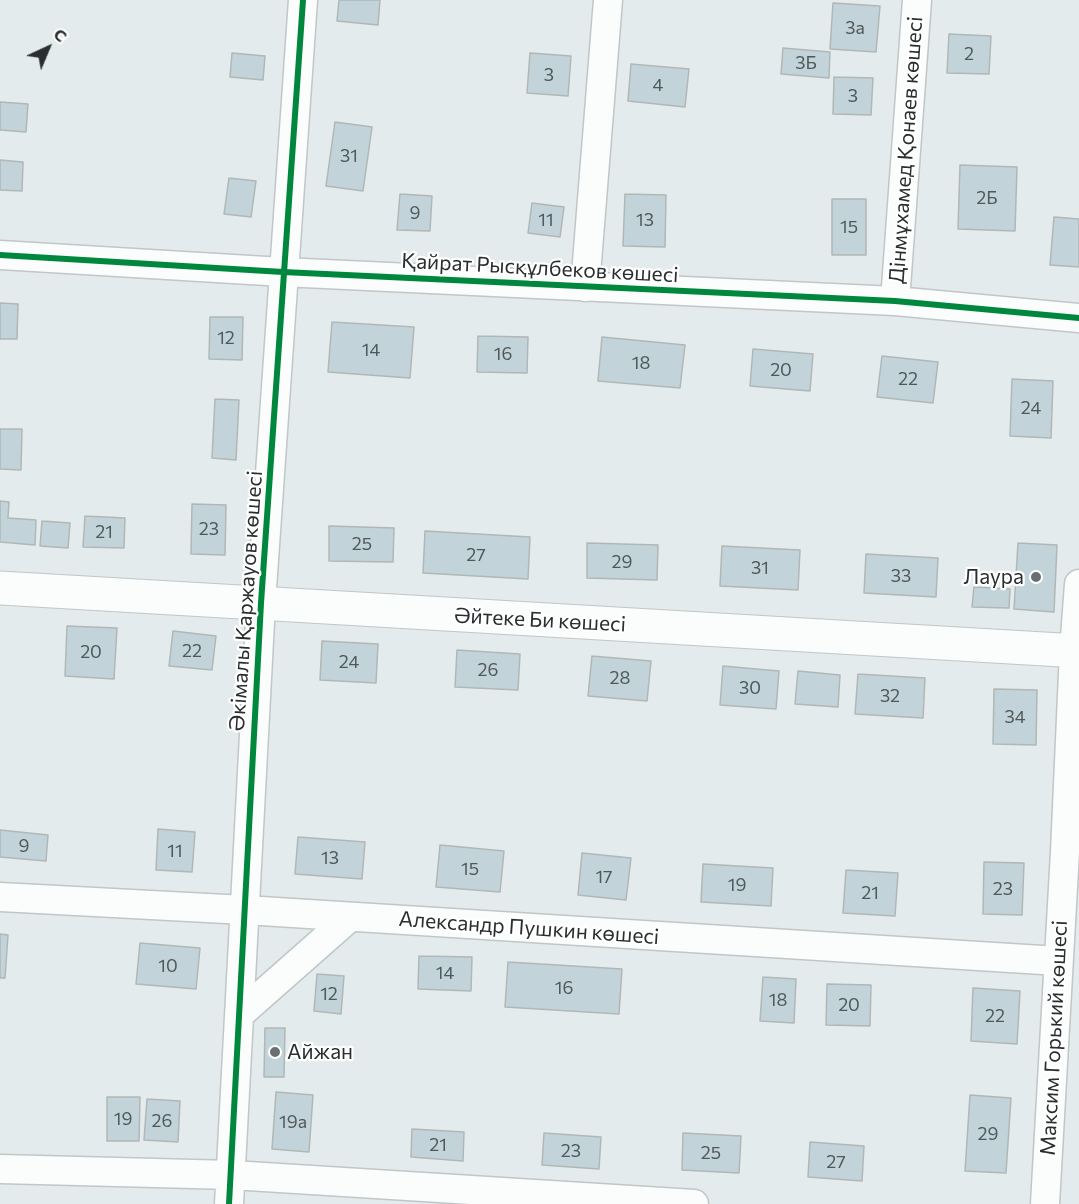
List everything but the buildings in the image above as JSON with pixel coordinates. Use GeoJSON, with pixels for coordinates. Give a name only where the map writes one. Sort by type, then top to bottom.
{"type":"FeatureCollection","features":[{"type":"Feature","properties":{"kind":"main road","name":"Әйтеке Би көшесі"},"geometry":{"type":"LineString","coordinates":[[0,588],[1076,651]]}},
{"type":"Feature","properties":{"kind":"street","name":"Әкімалы Қаржауов көшесі"},"geometry":{"type":"LineString","coordinates":[[229,1204],[261,603],[303,0]]}},
{"type":"Feature","properties":{"kind":"street"},"geometry":{"type":"LineString","coordinates":[[585,287],[608,0]]}},
{"type":"Feature","properties":{"kind":"street","name":"Дінмұхамед Қонаев көшесі"},"geometry":{"type":"LineString","coordinates":[[895,301],[917,0]]}},
{"type":"Feature","properties":{"kind":"street","name":"Қайрат Рысқұлбеков көшесі"},"geometry":{"type":"LineString","coordinates":[[0,255],[284,272],[895,301],[1079,318]]}},
{"type":"Feature","properties":{"kind":"street","name":"Максим Горький көшесі"},"geometry":{"type":"LineString","coordinates":[[1045,1204],[1058,961],[1072,853],[1079,584]]}},
{"type":"Feature","properties":{"kind":"street","name":"Александр Пушкин көшесі"},"geometry":{"type":"LineString","coordinates":[[0,897],[245,910],[1058,961]]}},
{"type":"Feature","properties":{"kind":"street"},"geometry":{"type":"LineString","coordinates":[[240,1014],[350,917]]}},
{"type":"Feature","properties":{"kind":"street"},"geometry":{"type":"LineString","coordinates":[[0,1169],[232,1175],[694,1204]]}},
{"type":"Feature","properties":{"kind":"cycle path"},"geometry":{"type":"LineString","coordinates":[[229,1204],[261,603],[303,0]]}},
{"type":"Feature","properties":{"kind":"cycle path"},"geometry":{"type":"LineString","coordinates":[[0,255],[283,272],[895,301],[1079,318]]}},
{"type":"Feature","properties":{"kind":"place","name":"Лаура"},"geometry":{"type":"Point","coordinates":[1036,577]}},
{"type":"Feature","properties":{"kind":"place","name":"Айжан"},"geometry":{"type":"Point","coordinates":[275,1052]}}]}
